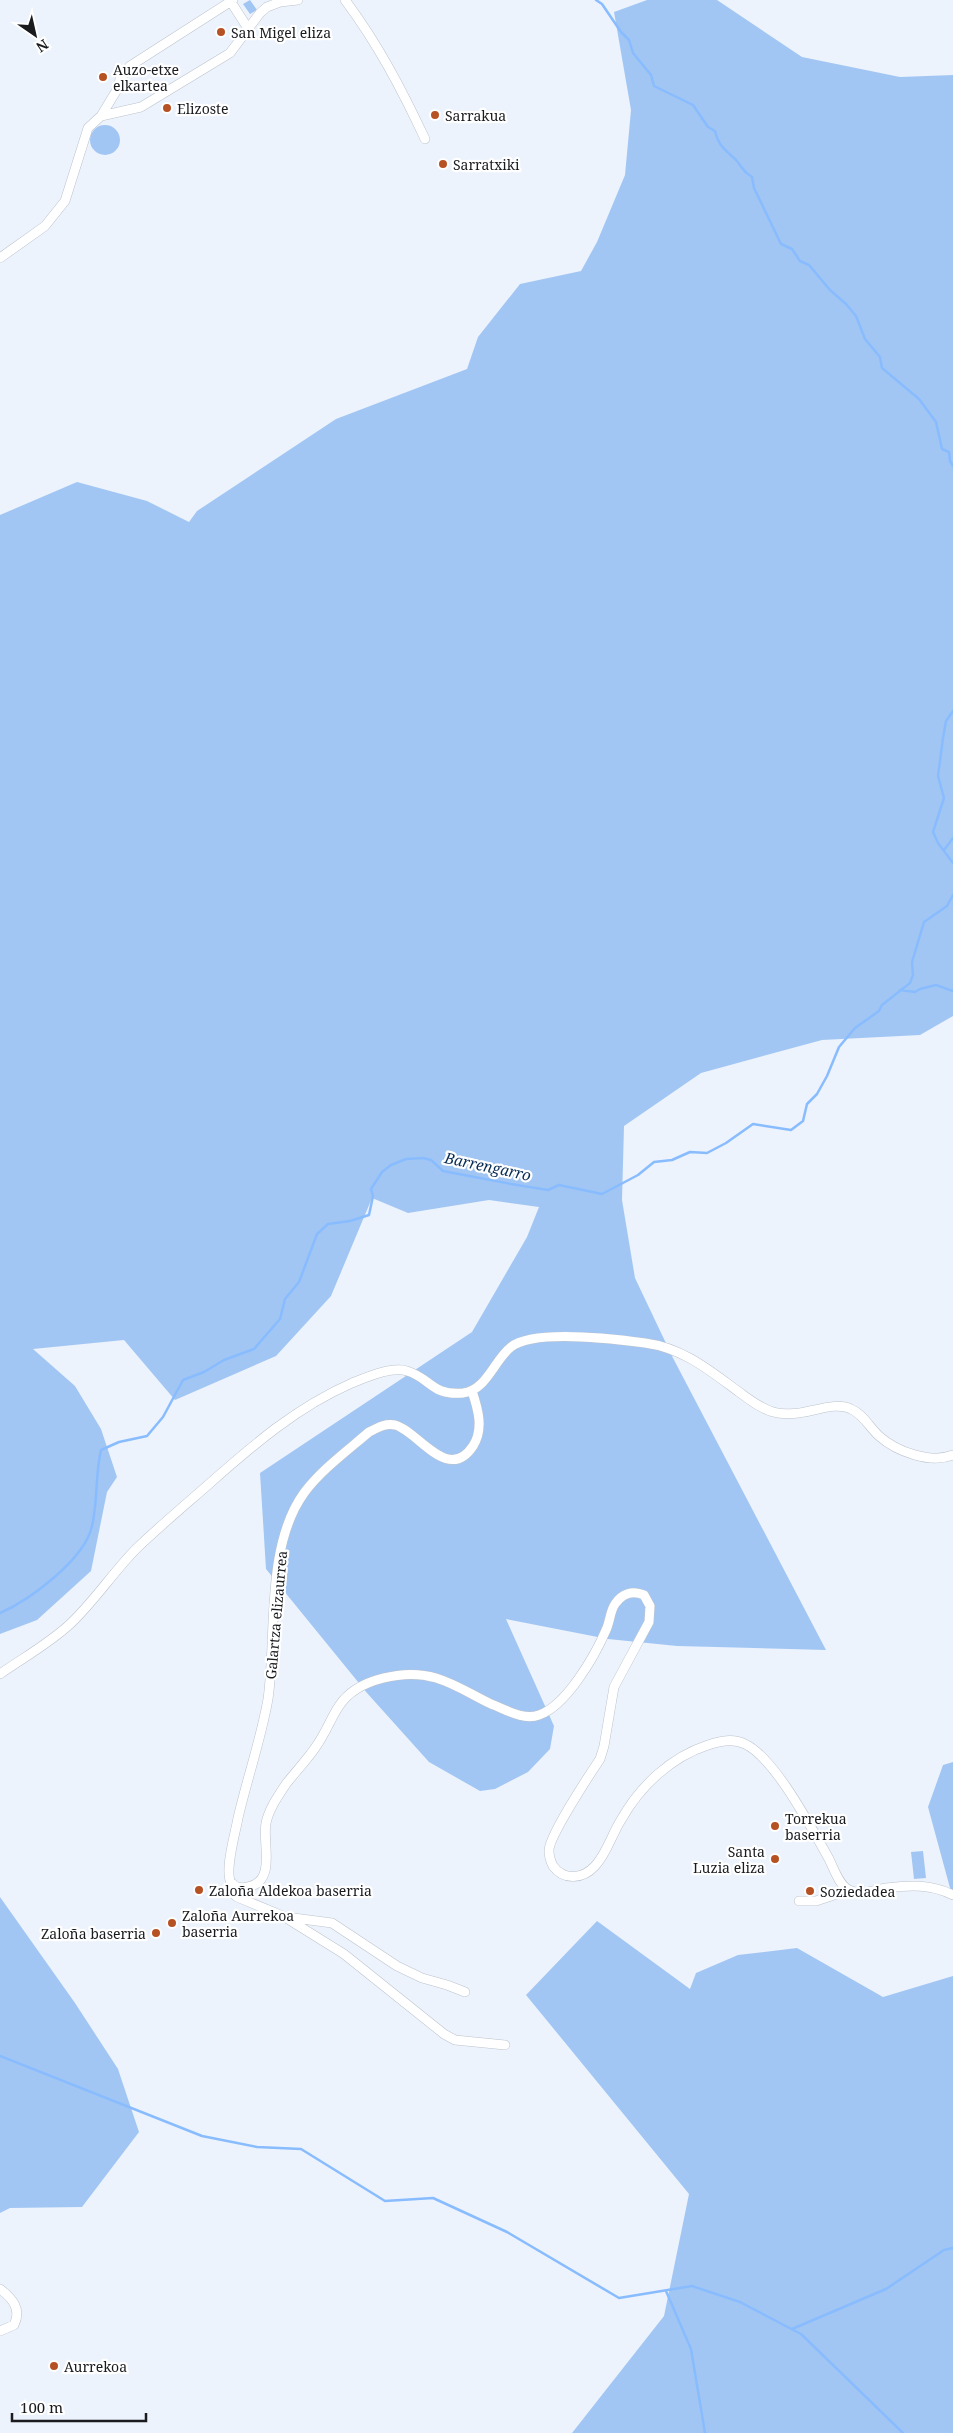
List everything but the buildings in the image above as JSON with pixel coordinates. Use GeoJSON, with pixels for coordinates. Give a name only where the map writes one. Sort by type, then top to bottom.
{"type":"FeatureCollection","features":[{"type":"Feature","properties":{"kind":"street"},"geometry":{"type":"LineString","coordinates":[[101,116],[141,106],[230,53],[250,30],[260,13],[267,7],[280,2],[298,0]]}},
{"type":"Feature","properties":{"kind":"street"},"geometry":{"type":"LineString","coordinates":[[345,0],[366,28],[394,75],[425,139]]}},
{"type":"Feature","properties":{"kind":"street"},"geometry":{"type":"LineString","coordinates":[[0,258],[45,226],[65,201],[88,128],[101,116],[118,88],[120,79],[130,66],[232,1],[250,30]]}},
{"type":"Feature","properties":{"kind":"street"},"geometry":{"type":"LineString","coordinates":[[0,1674],[50,1641],[83,1611],[135,1550],[161,1526],[262,1438],[300,1412],[352,1384],[400,1370],[416,1375],[435,1390],[462,1393],[472,1391],[482,1383],[510,1347],[524,1339],[541,1337],[583,1338],[648,1343],[686,1355],[749,1399],[771,1411],[794,1415],[830,1406],[851,1408],[882,1439],[894,1446],[936,1460],[953,1455]]}},
{"type":"Feature","properties":{"kind":"street","name":"Galartza elizaurrea"},"geometry":{"type":"LineString","coordinates":[[233,1884],[229,1876],[231,1854],[267,1701],[275,1597],[285,1528],[292,1512],[311,1484],[369,1432],[380,1426],[399,1427],[437,1455],[456,1459],[469,1451],[478,1436],[478,1412],[472,1391]]}},
{"type":"Feature","properties":{"kind":"street"},"geometry":{"type":"LineString","coordinates":[[505,2045],[455,2040],[444,2034],[344,1954],[283,1916],[238,1897],[232,1892],[233,1884],[237,1887],[250,1887],[261,1879],[266,1867],[265,1830],[270,1811],[287,1782],[317,1745],[338,1707],[346,1697],[367,1685],[389,1678],[416,1674],[453,1684],[480,1699],[516,1714],[530,1718],[540,1715],[552,1710],[566,1697],[599,1645],[608,1627],[613,1605],[625,1594],[637,1592],[644,1595],[648,1600],[649,1622],[614,1687],[600,1759],[548,1850],[552,1863],[557,1870],[566,1876],[574,1877],[586,1873],[602,1857],[621,1819],[638,1795],[664,1768],[680,1757],[705,1746],[720,1741],[734,1740],[750,1747],[767,1762],[812,1830],[843,1886],[860,1893],[924,1886],[953,1895]]}},
{"type":"Feature","properties":{"kind":"street"},"geometry":{"type":"LineString","coordinates":[[799,1901],[816,1901],[849,1890]]}},
{"type":"Feature","properties":{"kind":"street"},"geometry":{"type":"LineString","coordinates":[[283,1916],[322,1920],[332,1923],[397,1966],[422,1978],[448,1984],[465,1992]]}},
{"type":"Feature","properties":{"kind":"street"},"geometry":{"type":"LineString","coordinates":[[0,2289],[12,2298],[18,2313],[14,2325],[0,2331]]}},
{"type":"Feature","properties":{"kind":"shaded area"},"geometry":{"type":"Polygon","coordinates":[[[250,0],[257,10],[250,14],[243,4],[250,0]]]}},
{"type":"Feature","properties":{"kind":"shaded area"},"geometry":{"type":"Polygon","coordinates":[[[647,0],[717,0],[802,57],[900,77],[953,75],[953,1016],[920,1035],[822,1040],[701,1073],[624,1126],[622,1200],[635,1278],[673,1358],[826,1650],[677,1646],[608,1639],[506,1619],[554,1726],[550,1749],[528,1772],[495,1789],[480,1791],[429,1762],[367,1693],[266,1569],[260,1473],[472,1332],[527,1237],[539,1207],[489,1200],[408,1213],[372,1198],[331,1296],[276,1356],[175,1400],[124,1340],[33,1349],[75,1386],[101,1429],[117,1477],[107,1492],[91,1571],[37,1620],[0,1634],[0,515],[77,482],[147,501],[189,522],[197,511],[336,419],[467,369],[478,337],[520,284],[581,271],[597,242],[625,175],[631,110],[614,12],[647,0]]]}},
{"type":"Feature","properties":{"kind":"shaded area"},"geometry":{"type":"Polygon","coordinates":[[[105,125],[115,130],[120,140],[115,150],[105,155],[95,150],[90,140],[95,130],[105,125]]]}},
{"type":"Feature","properties":{"kind":"shaded area"},"geometry":{"type":"Polygon","coordinates":[[[953,1762],[953,1899],[928,1807],[943,1765],[953,1762]]]}},
{"type":"Feature","properties":{"kind":"shaded area"},"geometry":{"type":"Polygon","coordinates":[[[923,1851],[926,1878],[914,1879],[911,1852],[923,1851]]]}},
{"type":"Feature","properties":{"kind":"shaded area"},"geometry":{"type":"Polygon","coordinates":[[[0,1897],[75,2003],[118,2069],[139,2132],[82,2207],[10,2208],[0,2213],[0,1897]]]}},
{"type":"Feature","properties":{"kind":"shaded area"},"geometry":{"type":"Polygon","coordinates":[[[597,1921],[690,1989],[696,1973],[738,1955],[797,1948],[883,1997],[953,1976],[953,2433],[572,2433],[664,2316],[689,2194],[526,1995],[597,1921]]]}},
{"type":"Feature","properties":{"kind":"waterway"},"geometry":{"type":"LineString","coordinates":[[596,0],[602,4],[621,32],[629,40],[633,53],[651,75],[654,86],[693,105],[708,127],[715,131],[718,141],[744,171],[752,177],[754,188],[781,244],[792,249],[800,261],[809,265],[856,316],[865,339],[880,357],[882,368],[919,399],[936,422],[942,449],[949,452],[950,461],[953,466]]}},
{"type":"Feature","properties":{"kind":"waterway","name":"Barrengarro"},"geometry":{"type":"LineString","coordinates":[[953,711],[946,721],[943,738],[938,776],[944,798],[933,832],[938,843],[953,863]]}},
{"type":"Feature","properties":{"kind":"waterway"},"geometry":{"type":"LineString","coordinates":[[944,850],[953,838]]}},
{"type":"Feature","properties":{"kind":"waterway","name":"Barrengarro"},"geometry":{"type":"LineString","coordinates":[[0,1613],[26,1599],[55,1577],[79,1552],[87,1539],[94,1517],[101,1450],[119,1442],[147,1436],[163,1417],[183,1380],[204,1372],[224,1360],[254,1349],[280,1319],[285,1299],[299,1282],[317,1234],[328,1224],[350,1221],[369,1215],[373,1196],[371,1189],[382,1172],[391,1165],[406,1159],[423,1158],[431,1160],[443,1171],[548,1190],[559,1185],[602,1194],[638,1175],[654,1162],[672,1160],[690,1152],[707,1153],[726,1143],[753,1124],[791,1130],[803,1121],[807,1104],[817,1094],[839,1047],[855,1028],[879,1011],[882,1005],[910,983],[913,975],[912,962],[924,922],[947,906],[953,895]]}},
{"type":"Feature","properties":{"kind":"waterway"},"geometry":{"type":"LineString","coordinates":[[900,990],[915,992],[936,985],[953,991]]}},
{"type":"Feature","properties":{"kind":"waterway"},"geometry":{"type":"LineString","coordinates":[[0,2056],[202,2136],[257,2147],[301,2149],[385,2201],[433,2198],[507,2232],[619,2298],[692,2286],[740,2302],[801,2334],[903,2433]]}},
{"type":"Feature","properties":{"kind":"waterway"},"geometry":{"type":"LineString","coordinates":[[792,2329],[886,2289],[944,2250],[953,2248]]}},
{"type":"Feature","properties":{"kind":"waterway"},"geometry":{"type":"LineString","coordinates":[[666,2291],[691,2349],[705,2433]]}},
{"type":"Feature","properties":{"kind":"place","name":"San Migel eliza"},"geometry":{"type":"Point","coordinates":[221,32]}},
{"type":"Feature","properties":{"kind":"place","name":"Auzo-etxe elkartea"},"geometry":{"type":"Point","coordinates":[103,77]}},
{"type":"Feature","properties":{"kind":"place","name":"Elizoste"},"geometry":{"type":"Point","coordinates":[167,108]}},
{"type":"Feature","properties":{"kind":"place","name":"Sarrakua"},"geometry":{"type":"Point","coordinates":[435,115]}},
{"type":"Feature","properties":{"kind":"place","name":"Sarratxiki"},"geometry":{"type":"Point","coordinates":[443,164]}},
{"type":"Feature","properties":{"kind":"place","name":"Torrekua baserria"},"geometry":{"type":"Point","coordinates":[775,1826]}},
{"type":"Feature","properties":{"kind":"place","name":"Santa Luzia eliza"},"geometry":{"type":"Point","coordinates":[775,1859]}},
{"type":"Feature","properties":{"kind":"place","name":"Zaloña Aldekoa baserria"},"geometry":{"type":"Point","coordinates":[199,1890]}},
{"type":"Feature","properties":{"kind":"place","name":"Soziedadea"},"geometry":{"type":"Point","coordinates":[810,1891]}},
{"type":"Feature","properties":{"kind":"place","name":"Zaloña Aurrekoa baserria"},"geometry":{"type":"Point","coordinates":[172,1923]}},
{"type":"Feature","properties":{"kind":"place","name":"Zaloña baserria"},"geometry":{"type":"Point","coordinates":[156,1933]}},
{"type":"Feature","properties":{"kind":"place","name":"Aurrekoa"},"geometry":{"type":"Point","coordinates":[54,2366]}}]}
